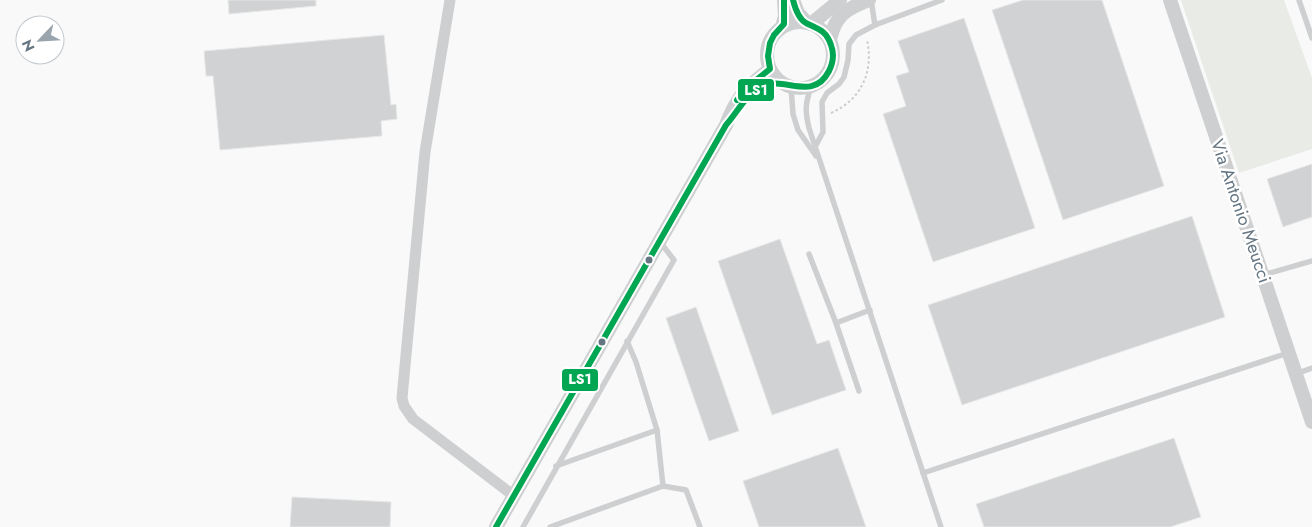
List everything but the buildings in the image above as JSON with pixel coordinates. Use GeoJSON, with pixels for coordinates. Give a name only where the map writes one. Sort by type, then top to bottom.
{"type":"FeatureCollection","features":[{"type":"Feature","properties":{"kind":"street"},"geometry":{"type":"LineString","coordinates":[[450,0],[426,144],[402,398],[404,406],[413,419],[514,496]]}},
{"type":"Feature","properties":{"kind":"street"},"geometry":{"type":"LineString","coordinates":[[782,28],[786,16],[784,0]]}},
{"type":"Feature","properties":{"kind":"street"},"geometry":{"type":"LineString","coordinates":[[793,0],[798,13],[809,23],[819,28],[830,40]]}},
{"type":"Feature","properties":{"kind":"street"},"geometry":{"type":"LineString","coordinates":[[787,85],[776,77],[770,69],[768,51],[770,42],[782,28],[798,22],[809,23],[840,0]]}},
{"type":"Feature","properties":{"kind":"street"},"geometry":{"type":"LineString","coordinates":[[726,125],[758,89],[771,83],[801,89],[821,82],[833,62],[830,40],[832,26],[851,7],[870,0]]}},
{"type":"Feature","properties":{"kind":"street","name":"Via Antonio Meucci"},"geometry":{"type":"LineString","coordinates":[[1170,0],[1312,422]]}},
{"type":"Feature","properties":{"kind":"street"},"geometry":{"type":"LineString","coordinates":[[496,527],[726,125],[733,106],[746,88],[770,69]]}},
{"type":"Feature","properties":{"kind":"lane"},"geometry":{"type":"LineString","coordinates":[[870,0],[875,25]]}},
{"type":"Feature","properties":{"kind":"lane"},"geometry":{"type":"LineString","coordinates":[[815,146],[823,132],[822,102],[827,94],[844,77],[847,69],[849,44],[856,35],[875,25],[942,0]]}},
{"type":"Feature","properties":{"kind":"lane"},"geometry":{"type":"LineString","coordinates":[[1300,0],[1312,37]]}},
{"type":"Feature","properties":{"kind":"lane"},"geometry":{"type":"LineString","coordinates":[[787,85],[798,130],[821,162]]}},
{"type":"Feature","properties":{"kind":"lane"},"geometry":{"type":"LineString","coordinates":[[811,87],[806,100],[805,112],[815,146],[941,527]]}},
{"type":"Feature","properties":{"kind":"lane"},"geometry":{"type":"LineString","coordinates":[[522,527],[674,260],[660,241]]}},
{"type":"Feature","properties":{"kind":"lane"},"geometry":{"type":"LineString","coordinates":[[810,254],[836,323],[858,391]]}},
{"type":"Feature","properties":{"kind":"lane"},"geometry":{"type":"LineString","coordinates":[[1263,276],[1312,261]]}},
{"type":"Feature","properties":{"kind":"lane"},"geometry":{"type":"LineString","coordinates":[[836,323],[870,310]]}},
{"type":"Feature","properties":{"kind":"lane"},"geometry":{"type":"LineString","coordinates":[[627,342],[636,362],[657,430],[663,486]]}},
{"type":"Feature","properties":{"kind":"lane"},"geometry":{"type":"LineString","coordinates":[[924,473],[1288,353]]}},
{"type":"Feature","properties":{"kind":"lane"},"geometry":{"type":"LineString","coordinates":[[1295,374],[1312,368]]}},
{"type":"Feature","properties":{"kind":"lane"},"geometry":{"type":"LineString","coordinates":[[556,466],[657,430]]}},
{"type":"Feature","properties":{"kind":"lane"},"geometry":{"type":"LineString","coordinates":[[550,527],[663,486],[686,490],[700,527]]}},
{"type":"Feature","properties":{"kind":"path"},"geometry":{"type":"LineString","coordinates":[[831,113],[850,102],[862,87],[869,63],[867,40]]}},
{"type":"Feature","properties":{"kind":"shaded area"},"geometry":{"type":"Polygon","coordinates":[[[1181,0],[1284,0],[1312,78],[1312,149],[1239,173],[1181,0]]]}},
{"type":"Feature","properties":{"kind":"transit line","name":"LS1"},"geometry":{"type":"LineString","coordinates":[[737,100],[746,88],[770,69],[768,56],[770,43],[774,35],[784,24],[784,0]]}},
{"type":"Feature","properties":{"kind":"transit line","name":"LS1"},"geometry":{"type":"LineString","coordinates":[[496,527],[726,125],[747,98],[757,89],[771,84],[807,87],[815,85],[822,80],[829,71],[833,55],[827,36],[801,19],[793,0]]}}]}
